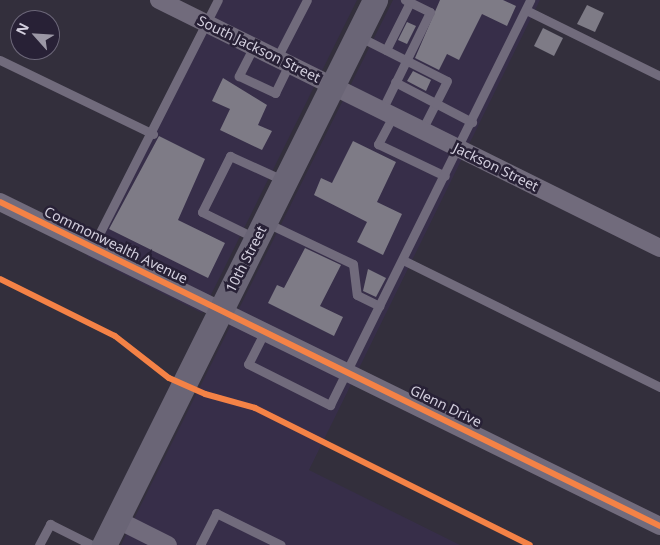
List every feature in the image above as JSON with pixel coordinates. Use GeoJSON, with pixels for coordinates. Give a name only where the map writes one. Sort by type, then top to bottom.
{"type":"FeatureCollection","features":[{"type":"Feature","properties":{"kind":"street","name":"South Jackson Street"},"geometry":{"type":"LineString","coordinates":[[159,0],[332,85]]}},
{"type":"Feature","properties":{"kind":"street","name":"10th Street"},"geometry":{"type":"LineString","coordinates":[[104,545],[374,0]]}},
{"type":"Feature","properties":{"kind":"street","name":"Jackson Street"},"geometry":{"type":"LineString","coordinates":[[332,85],[660,248]]}},
{"type":"Feature","properties":{"kind":"street","name":"Commonwealth Avenue"},"geometry":{"type":"LineString","coordinates":[[0,202],[221,310]]}},
{"type":"Feature","properties":{"kind":"street","name":"Glenn Drive"},"geometry":{"type":"LineString","coordinates":[[221,310],[660,526]]}},
{"type":"Feature","properties":{"kind":"street"},"geometry":{"type":"LineString","coordinates":[[116,519],[168,545]]}},
{"type":"Feature","properties":{"kind":"lane"},"geometry":{"type":"LineString","coordinates":[[92,248],[153,134],[218,0]]}},
{"type":"Feature","properties":{"kind":"lane"},"geometry":{"type":"LineString","coordinates":[[254,46],[239,76],[275,93],[283,61],[307,0]]}},
{"type":"Feature","properties":{"kind":"lane"},"geometry":{"type":"LineString","coordinates":[[265,331],[248,364],[330,405],[472,122],[530,0]]}},
{"type":"Feature","properties":{"kind":"lane"},"geometry":{"type":"LineString","coordinates":[[386,50],[407,1],[430,12],[395,82],[378,144],[445,176]]}},
{"type":"Feature","properties":{"kind":"lane"},"geometry":{"type":"LineString","coordinates":[[526,10],[660,76]]}},
{"type":"Feature","properties":{"kind":"lane"},"geometry":{"type":"LineString","coordinates":[[357,36],[446,81],[422,130]]}},
{"type":"Feature","properties":{"kind":"lane"},"geometry":{"type":"LineString","coordinates":[[0,60],[153,134]]}},
{"type":"Feature","properties":{"kind":"lane"},"geometry":{"type":"LineString","coordinates":[[395,82],[472,122]]}},
{"type":"Feature","properties":{"kind":"lane"},"geometry":{"type":"LineString","coordinates":[[285,181],[230,156],[202,212],[260,230],[353,264],[356,295],[380,306]]}},
{"type":"Feature","properties":{"kind":"lane"},"geometry":{"type":"LineString","coordinates":[[403,260],[660,387]]}},
{"type":"Feature","properties":{"kind":"lane"},"geometry":{"type":"LineString","coordinates":[[200,545],[216,513],[281,545]]}},
{"type":"Feature","properties":{"kind":"lane"},"geometry":{"type":"LineString","coordinates":[[39,545],[50,524],[92,545]]}},
{"type":"Feature","properties":{"kind":"shaded area"},"geometry":{"type":"Polygon","coordinates":[[[214,0],[357,0],[202,313],[87,256],[214,0]]]}},
{"type":"Feature","properties":{"kind":"shaded area"},"geometry":{"type":"Polygon","coordinates":[[[393,0],[540,0],[309,470],[460,545],[121,545],[393,0]]]}},
{"type":"Feature","properties":{"kind":"building"},"geometry":{"type":"Polygon","coordinates":[[[440,0],[503,0],[516,6],[507,26],[482,14],[459,60],[447,54],[439,70],[415,58],[440,0]]]}},
{"type":"Feature","properties":{"kind":"building"},"geometry":{"type":"Polygon","coordinates":[[[587,5],[604,13],[595,32],[577,24],[587,5]]]}},
{"type":"Feature","properties":{"kind":"building"},"geometry":{"type":"Polygon","coordinates":[[[407,22],[416,26],[407,44],[398,40],[407,22]]]}},
{"type":"Feature","properties":{"kind":"building"},"geometry":{"type":"Polygon","coordinates":[[[543,28],[563,38],[554,56],[534,46],[543,28]]]}},
{"type":"Feature","properties":{"kind":"building"},"geometry":{"type":"Polygon","coordinates":[[[413,71],[431,80],[426,91],[407,81],[413,71]]]}},
{"type":"Feature","properties":{"kind":"building"},"geometry":{"type":"Polygon","coordinates":[[[223,78],[267,105],[258,125],[272,131],[262,150],[220,130],[230,109],[212,101],[223,78]]]}},
{"type":"Feature","properties":{"kind":"building"},"geometry":{"type":"Polygon","coordinates":[[[159,136],[205,159],[178,220],[225,243],[208,278],[109,229],[159,136]]]}},
{"type":"Feature","properties":{"kind":"building"},"geometry":{"type":"Polygon","coordinates":[[[353,141],[396,162],[377,202],[402,214],[383,255],[357,242],[367,222],[314,195],[321,178],[332,183],[353,141]]]}},
{"type":"Feature","properties":{"kind":"building"},"geometry":{"type":"Polygon","coordinates":[[[305,248],[341,265],[320,306],[343,317],[334,336],[268,303],[277,285],[284,288],[305,248]]]}},
{"type":"Feature","properties":{"kind":"building"},"geometry":{"type":"Polygon","coordinates":[[[368,269],[386,278],[376,297],[363,291],[368,269]]]}},
{"type":"Feature","properties":{"kind":"cycle path"},"geometry":{"type":"LineString","coordinates":[[0,202],[660,526]]}},
{"type":"Feature","properties":{"kind":"cycle path"},"geometry":{"type":"LineString","coordinates":[[0,279],[115,336],[169,378],[205,394],[255,408],[530,545]]}}]}
